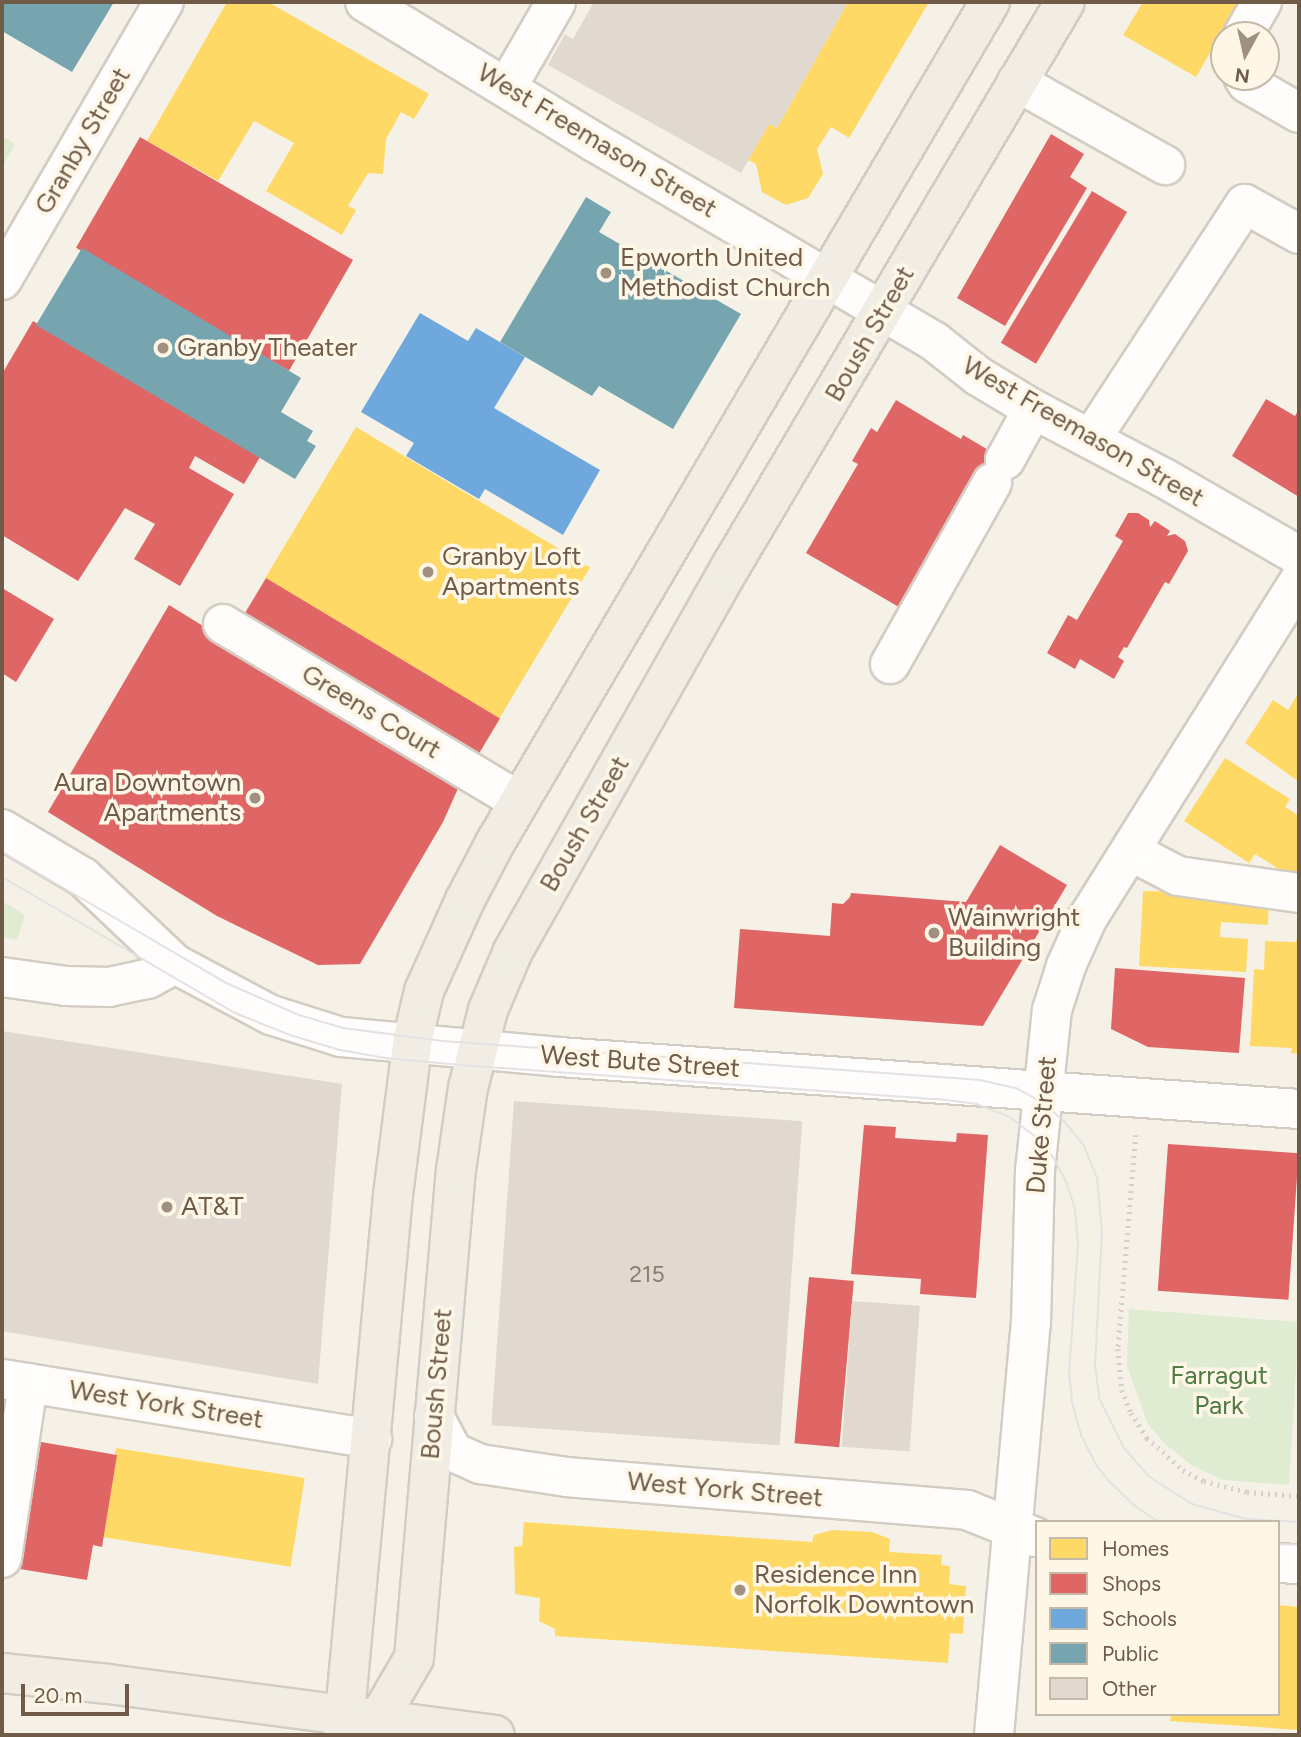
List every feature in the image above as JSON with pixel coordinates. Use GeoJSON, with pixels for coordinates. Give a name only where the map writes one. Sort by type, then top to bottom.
{"type":"FeatureCollection","features":[{"type":"Feature","properties":{"kind":"main road"},"geometry":{"type":"LineString","coordinates":[[359,1726],[372,1439],[387,1254],[412,1044],[424,992],[478,873],[990,2]]}},
{"type":"Feature","properties":{"kind":"main road","name":"Boush Street"},"geometry":{"type":"LineString","coordinates":[[359,1726],[414,1658],[456,1170],[476,1049],[488,1010],[513,951],[732,566],[1065,2]]}},
{"type":"Feature","properties":{"kind":"main road"},"geometry":{"type":"LineString","coordinates":[[2,1673],[359,1726],[495,1735]]}},
{"type":"Feature","properties":{"kind":"street","name":"Granby Street"},"geometry":{"type":"LineString","coordinates":[[2,280],[164,2]]}},
{"type":"Feature","properties":{"kind":"street","name":"West Freemason Street"},"geometry":{"type":"LineString","coordinates":[[365,2],[935,342],[978,376],[1033,409],[1299,556]]}},
{"type":"Feature","properties":{"kind":"street"},"geometry":{"type":"LineString","coordinates":[[507,87],[556,2]]}},
{"type":"Feature","properties":{"kind":"street"},"geometry":{"type":"LineString","coordinates":[[1251,21],[1262,2]]}},
{"type":"Feature","properties":{"kind":"street"},"geometry":{"type":"LineString","coordinates":[[1017,82],[1165,165]]}},
{"type":"Feature","properties":{"kind":"street"},"geometry":{"type":"LineString","coordinates":[[1261,91],[1299,113]]}},
{"type":"Feature","properties":{"kind":"street"},"geometry":{"type":"LineString","coordinates":[[1091,439],[1245,204],[1299,234]]}},
{"type":"Feature","properties":{"kind":"street"},"geometry":{"type":"LineString","coordinates":[[890,664],[1033,409]]}},
{"type":"Feature","properties":{"kind":"street","name":"Duke Street"},"geometry":{"type":"LineString","coordinates":[[994,1735],[1024,1533],[1035,1171],[1052,1010],[1066,966],[1087,919],[1299,581]]}},
{"type":"Feature","properties":{"kind":"street","name":"Greens Court"},"geometry":{"type":"LineString","coordinates":[[223,624],[520,801]]}},
{"type":"Feature","properties":{"kind":"street","name":"West Bute Street"},"geometry":{"type":"LineString","coordinates":[[2,829],[83,877],[175,964],[244,1002],[296,1025],[341,1037],[1299,1110]]}},
{"type":"Feature","properties":{"kind":"street"},"geometry":{"type":"LineString","coordinates":[[1130,851],[1178,876],[1299,894]]}},
{"type":"Feature","properties":{"kind":"street"},"geometry":{"type":"LineString","coordinates":[[2,977],[66,986],[108,987],[148,979],[175,964]]}},
{"type":"Feature","properties":{"kind":"street"},"geometry":{"type":"LineString","coordinates":[[2,1558],[15,1381]]}},
{"type":"Feature","properties":{"kind":"street","name":"West York Street"},"geometry":{"type":"LineString","coordinates":[[15,1381],[372,1439]]}},
{"type":"Feature","properties":{"kind":"street","name":"West York Street"},"geometry":{"type":"LineString","coordinates":[[434,1416],[449,1447],[461,1458],[567,1477],[967,1510],[1024,1533]]}},
{"type":"Feature","properties":{"kind":"street"},"geometry":{"type":"LineString","coordinates":[[1280,1563],[1299,1564]]}},
{"type":"Feature","properties":{"kind":"path"},"geometry":{"type":"LineString","coordinates":[[1136,1135],[1118,1349],[1122,1390],[1131,1413],[1146,1438],[1183,1470],[1204,1481],[1222,1488],[1247,1492],[1299,1496]]}},
{"type":"Feature","properties":{"kind":"green space"},"geometry":{"type":"Polygon","coordinates":[[[2,136],[15,144],[2,167],[2,136]]]}},
{"type":"Feature","properties":{"kind":"green space"},"geometry":{"type":"Polygon","coordinates":[[[2,901],[25,915],[17,940],[2,937],[2,901]]]}},
{"type":"Feature","properties":{"kind":"green space","name":"Farragut Park"},"geometry":{"type":"Polygon","coordinates":[[[1129,1309],[1299,1322],[1289,1485],[1223,1480],[1191,1465],[1164,1443],[1148,1424],[1127,1366],[1129,1309]]]}},
{"type":"Feature","properties":{"kind":"building: Homes"},"geometry":{"type":"Polygon","coordinates":[[[227,2],[268,2],[429,94],[414,119],[401,112],[386,139],[383,174],[368,173],[348,206],[356,210],[342,235],[266,191],[294,143],[254,121],[218,181],[147,141],[227,2]]]}},
{"type":"Feature","properties":{"kind":"building: Homes"},"geometry":{"type":"Polygon","coordinates":[[[848,2],[929,2],[849,138],[831,127],[817,149],[823,174],[808,198],[786,205],[762,192],[756,164],[748,160],[769,124],[777,128],[848,2]]]}},
{"type":"Feature","properties":{"kind":"building: Homes"},"geometry":{"type":"Polygon","coordinates":[[[1143,2],[1239,2],[1228,21],[1210,21],[1210,53],[1196,77],[1123,35],[1143,2]]]}},
{"type":"Feature","properties":{"kind":"building: Homes","name":"Granby Loft Apartments"},"geometry":{"type":"Polygon","coordinates":[[[356,427],[590,568],[499,718],[265,578],[356,427]]]}},
{"type":"Feature","properties":{"kind":"building: Homes"},"geometry":{"type":"Polygon","coordinates":[[[1299,692],[1299,782],[1245,743],[1273,700],[1288,710],[1299,692]]]}},
{"type":"Feature","properties":{"kind":"building: Homes"},"geometry":{"type":"Polygon","coordinates":[[[1225,758],[1290,799],[1285,807],[1299,816],[1299,882],[1255,854],[1249,863],[1184,821],[1225,758]]]}},
{"type":"Feature","properties":{"kind":"building: Homes"},"geometry":{"type":"Polygon","coordinates":[[[1143,891],[1269,893],[1268,925],[1221,922],[1220,937],[1248,939],[1246,972],[1139,966],[1143,891]]]}},
{"type":"Feature","properties":{"kind":"building: Homes"},"geometry":{"type":"Polygon","coordinates":[[[1298,933],[1299,1054],[1291,1053],[1292,1048],[1250,1046],[1254,969],[1264,970],[1265,941],[1296,942],[1298,933]]]}},
{"type":"Feature","properties":{"kind":"building: Homes"},"geometry":{"type":"Polygon","coordinates":[[[116,1448],[305,1478],[291,1567],[102,1537],[116,1448]]]}},
{"type":"Feature","properties":{"kind":"building: Homes","name":"Residence Inn Norfolk Downtown"},"geometry":{"type":"Polygon","coordinates":[[[524,1522],[812,1542],[814,1535],[833,1530],[872,1532],[890,1539],[889,1552],[942,1555],[941,1565],[950,1566],[949,1584],[966,1586],[963,1634],[950,1633],[948,1663],[555,1636],[555,1629],[539,1621],[540,1598],[515,1594],[514,1547],[522,1546],[524,1522]]]}},
{"type":"Feature","properties":{"kind":"building: Homes"},"geometry":{"type":"Polygon","coordinates":[[[1280,1605],[1299,1607],[1299,1730],[1170,1721],[1171,1716],[1280,1716],[1280,1605]]]}},
{"type":"Feature","properties":{"kind":"building: Shops"},"geometry":{"type":"Polygon","coordinates":[[[1051,134],[1084,154],[1070,177],[1087,188],[1005,326],[957,298],[1051,134]]]}},
{"type":"Feature","properties":{"kind":"building: Shops"},"geometry":{"type":"Polygon","coordinates":[[[140,137],[353,260],[289,371],[76,248],[140,137]]]}},
{"type":"Feature","properties":{"kind":"building: Shops"},"geometry":{"type":"Polygon","coordinates":[[[1092,191],[1127,212],[1036,364],[1001,343],[1092,191]]]}},
{"type":"Feature","properties":{"kind":"building: Shops"},"geometry":{"type":"Polygon","coordinates":[[[33,321],[260,457],[244,484],[195,456],[189,468],[234,494],[180,586],[134,559],[155,524],[125,508],[78,581],[2,535],[2,374],[33,321]]]}},
{"type":"Feature","properties":{"kind":"building: Shops"},"geometry":{"type":"Polygon","coordinates":[[[1266,399],[1295,416],[1299,409],[1299,497],[1232,456],[1266,399]]]}},
{"type":"Feature","properties":{"kind":"building: Shops"},"geometry":{"type":"Polygon","coordinates":[[[896,400],[961,439],[963,435],[1012,464],[904,610],[806,553],[858,464],[852,461],[871,428],[877,432],[896,400]]]}},
{"type":"Feature","properties":{"kind":"building: Shops"},"geometry":{"type":"Polygon","coordinates":[[[1128,513],[1138,513],[1149,520],[1150,527],[1155,521],[1170,531],[1167,536],[1175,534],[1185,541],[1188,551],[1169,584],[1165,582],[1127,648],[1124,647],[1118,657],[1124,661],[1114,679],[1080,659],[1075,669],[1047,653],[1068,615],[1077,620],[1123,541],[1115,536],[1128,513]]]}},
{"type":"Feature","properties":{"kind":"building: Shops"},"geometry":{"type":"Polygon","coordinates":[[[266,578],[500,719],[472,765],[238,624],[266,578]]]}},
{"type":"Feature","properties":{"kind":"building: Shops"},"geometry":{"type":"Polygon","coordinates":[[[2,588],[54,619],[16,682],[2,673],[2,588]]]}},
{"type":"Feature","properties":{"kind":"building: Shops","name":"Aura Downtown Apartments"},"geometry":{"type":"Polygon","coordinates":[[[169,605],[460,784],[443,822],[360,964],[318,965],[217,916],[48,812],[169,605]]]}},
{"type":"Feature","properties":{"kind":"building: Shops","name":"Wainwright Building"},"geometry":{"type":"Polygon","coordinates":[[[1000,845],[1067,885],[983,1026],[734,1008],[740,929],[830,936],[832,903],[843,904],[851,893],[966,902],[1000,845]]]}},
{"type":"Feature","properties":{"kind":"building: Shops"},"geometry":{"type":"Polygon","coordinates":[[[1115,968],[1245,978],[1239,1053],[1148,1047],[1111,1029],[1115,968]]]}},
{"type":"Feature","properties":{"kind":"building: Shops"},"geometry":{"type":"Polygon","coordinates":[[[864,1125],[896,1127],[895,1138],[956,1142],[957,1133],[988,1135],[976,1298],[920,1294],[921,1279],[851,1274],[864,1125]]]}},
{"type":"Feature","properties":{"kind":"building: Shops"},"geometry":{"type":"Polygon","coordinates":[[[1168,1144],[1299,1153],[1288,1300],[1158,1291],[1168,1144]]]}},
{"type":"Feature","properties":{"kind":"building: Shops"},"geometry":{"type":"Polygon","coordinates":[[[809,1277],[854,1281],[839,1447],[794,1443],[809,1277]]]}},
{"type":"Feature","properties":{"kind":"building: Shops"},"geometry":{"type":"Polygon","coordinates":[[[41,1442],[117,1455],[102,1547],[93,1545],[87,1580],[20,1569],[41,1442]]]}},
{"type":"Feature","properties":{"kind":"building: Schools"},"geometry":{"type":"Polygon","coordinates":[[[420,313],[468,341],[476,328],[525,357],[494,408],[600,470],[563,535],[485,489],[479,499],[406,456],[414,443],[361,412],[420,313]]]}},
{"type":"Feature","properties":{"kind":"building: Public"},"geometry":{"type":"Polygon","coordinates":[[[2,2],[114,2],[72,72],[2,31],[2,2]]]}},
{"type":"Feature","properties":{"kind":"building: Public","name":"Epworth United Methodist Church"},"geometry":{"type":"Polygon","coordinates":[[[586,197],[611,212],[599,232],[741,314],[673,429],[599,386],[592,396],[500,342],[586,197]]]}},
{"type":"Feature","properties":{"kind":"building: Public","name":"Granby Theater"},"geometry":{"type":"Polygon","coordinates":[[[82,248],[301,378],[281,412],[313,431],[307,441],[316,446],[295,479],[36,325],[82,248]]]}},
{"type":"Feature","properties":{"kind":"building: Other"},"geometry":{"type":"Polygon","coordinates":[[[594,2],[848,2],[777,128],[769,124],[741,173],[548,65],[565,34],[573,39],[594,2]]]}},
{"type":"Feature","properties":{"kind":"building: Other","name":"AT&T"},"geometry":{"type":"Polygon","coordinates":[[[2,1031],[342,1084],[318,1384],[2,1331],[2,1031]]]}},
{"type":"Feature","properties":{"kind":"building: Other"},"geometry":{"type":"Polygon","coordinates":[[[514,1101],[802,1121],[780,1445],[491,1425],[514,1101]]]}},
{"type":"Feature","properties":{"kind":"building: Other"},"geometry":{"type":"Polygon","coordinates":[[[852,1301],[920,1306],[910,1451],[842,1447],[852,1301]]]}},
{"type":"Feature","properties":{"kind":"tram line"},"geometry":{"type":"LineString","coordinates":[[2,852],[226,983],[299,1015],[343,1028],[443,1041],[980,1080],[1018,1089],[1043,1103],[1064,1121],[1084,1146],[1097,1178],[1102,1232],[1095,1366],[1100,1400],[1124,1448],[1148,1476],[1192,1504],[1246,1519],[1264,1520]]}},
{"type":"Feature","properties":{"kind":"tram line"},"geometry":{"type":"LineString","coordinates":[[2,877],[235,1013],[290,1035],[340,1050],[385,1058],[473,1066],[937,1099],[976,1104],[1008,1116],[1039,1139],[1053,1157],[1066,1181],[1075,1209],[1078,1244],[1069,1372],[1072,1403],[1081,1435],[1097,1466],[1109,1481],[1135,1506],[1156,1520]]}},
{"type":"Feature","properties":{"kind":"tram line"},"geometry":{"type":"LineString","coordinates":[[1280,1521],[1299,1522]]}},
{"type":"Feature","properties":{"kind":"tram line"},"geometry":{"type":"LineString","coordinates":[[1280,1544],[1299,1545]]}},
{"type":"Feature","properties":{"kind":"place","name":"Epworth United Methodist Church"},"geometry":{"type":"Point","coordinates":[606,273]}},
{"type":"Feature","properties":{"kind":"place","name":"Granby Theater"},"geometry":{"type":"Point","coordinates":[163,348]}},
{"type":"Feature","properties":{"kind":"place","name":"Granby Loft Apartments"},"geometry":{"type":"Point","coordinates":[428,572]}},
{"type":"Feature","properties":{"kind":"place","name":"Aura Downtown Apartments"},"geometry":{"type":"Point","coordinates":[255,798]}},
{"type":"Feature","properties":{"kind":"place","name":"Wainwright Building"},"geometry":{"type":"Point","coordinates":[934,933]}},
{"type":"Feature","properties":{"kind":"place","name":"AT&T"},"geometry":{"type":"Point","coordinates":[167,1207]}},
{"type":"Feature","properties":{"kind":"place","name":"Residence Inn Norfolk Downtown"},"geometry":{"type":"Point","coordinates":[740,1590]}}]}
